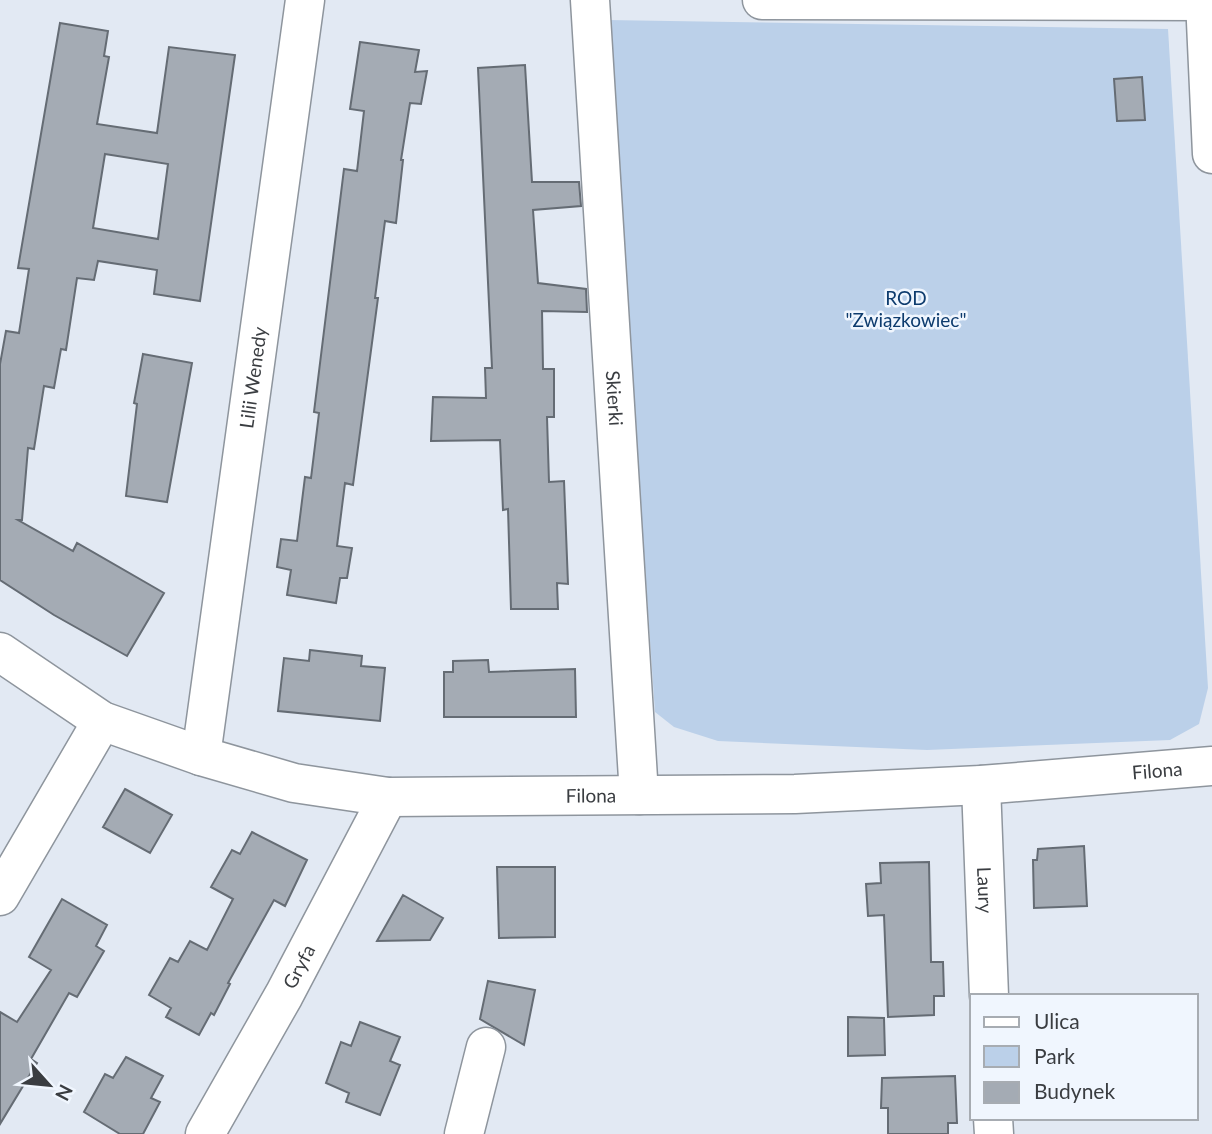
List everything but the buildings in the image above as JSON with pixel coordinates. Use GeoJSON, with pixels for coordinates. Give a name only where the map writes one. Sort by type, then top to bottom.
{"type":"FeatureCollection","features":[{"type":"Feature","properties":{"kind":"street","name":"Lilii Wenedy"},"geometry":{"type":"LineString","coordinates":[[201,756],[305,0]]}},
{"type":"Feature","properties":{"kind":"street","name":"Skierki"},"geometry":{"type":"LineString","coordinates":[[590,0],[639,795]]}},
{"type":"Feature","properties":{"kind":"street"},"geometry":{"type":"LineString","coordinates":[[762,0],[1205,1],[1212,154]]}},
{"type":"Feature","properties":{"kind":"street","name":"Filona"},"geometry":{"type":"LineString","coordinates":[[0,652],[102,721],[201,756],[294,783],[388,797],[795,794],[981,785],[1212,766]]}},
{"type":"Feature","properties":{"kind":"street"},"geometry":{"type":"LineString","coordinates":[[0,896],[102,721]]}},
{"type":"Feature","properties":{"kind":"street","name":"Laury"},"geometry":{"type":"LineString","coordinates":[[981,785],[989,994]]}},
{"type":"Feature","properties":{"kind":"street","name":"Gryfa"},"geometry":{"type":"LineString","coordinates":[[205,1134],[284,995],[388,797]]}},
{"type":"Feature","properties":{"kind":"street"},"geometry":{"type":"LineString","coordinates":[[464,1134],[486,1047]]}},
{"type":"Feature","properties":{"kind":"green space","name":"ROD \"Związkowiec\""},"geometry":{"type":"Polygon","coordinates":[[[607,20],[1168,29],[1208,688],[1199,724],[1170,740],[927,750],[718,741],[674,727],[655,712],[607,20]]]}}]}
